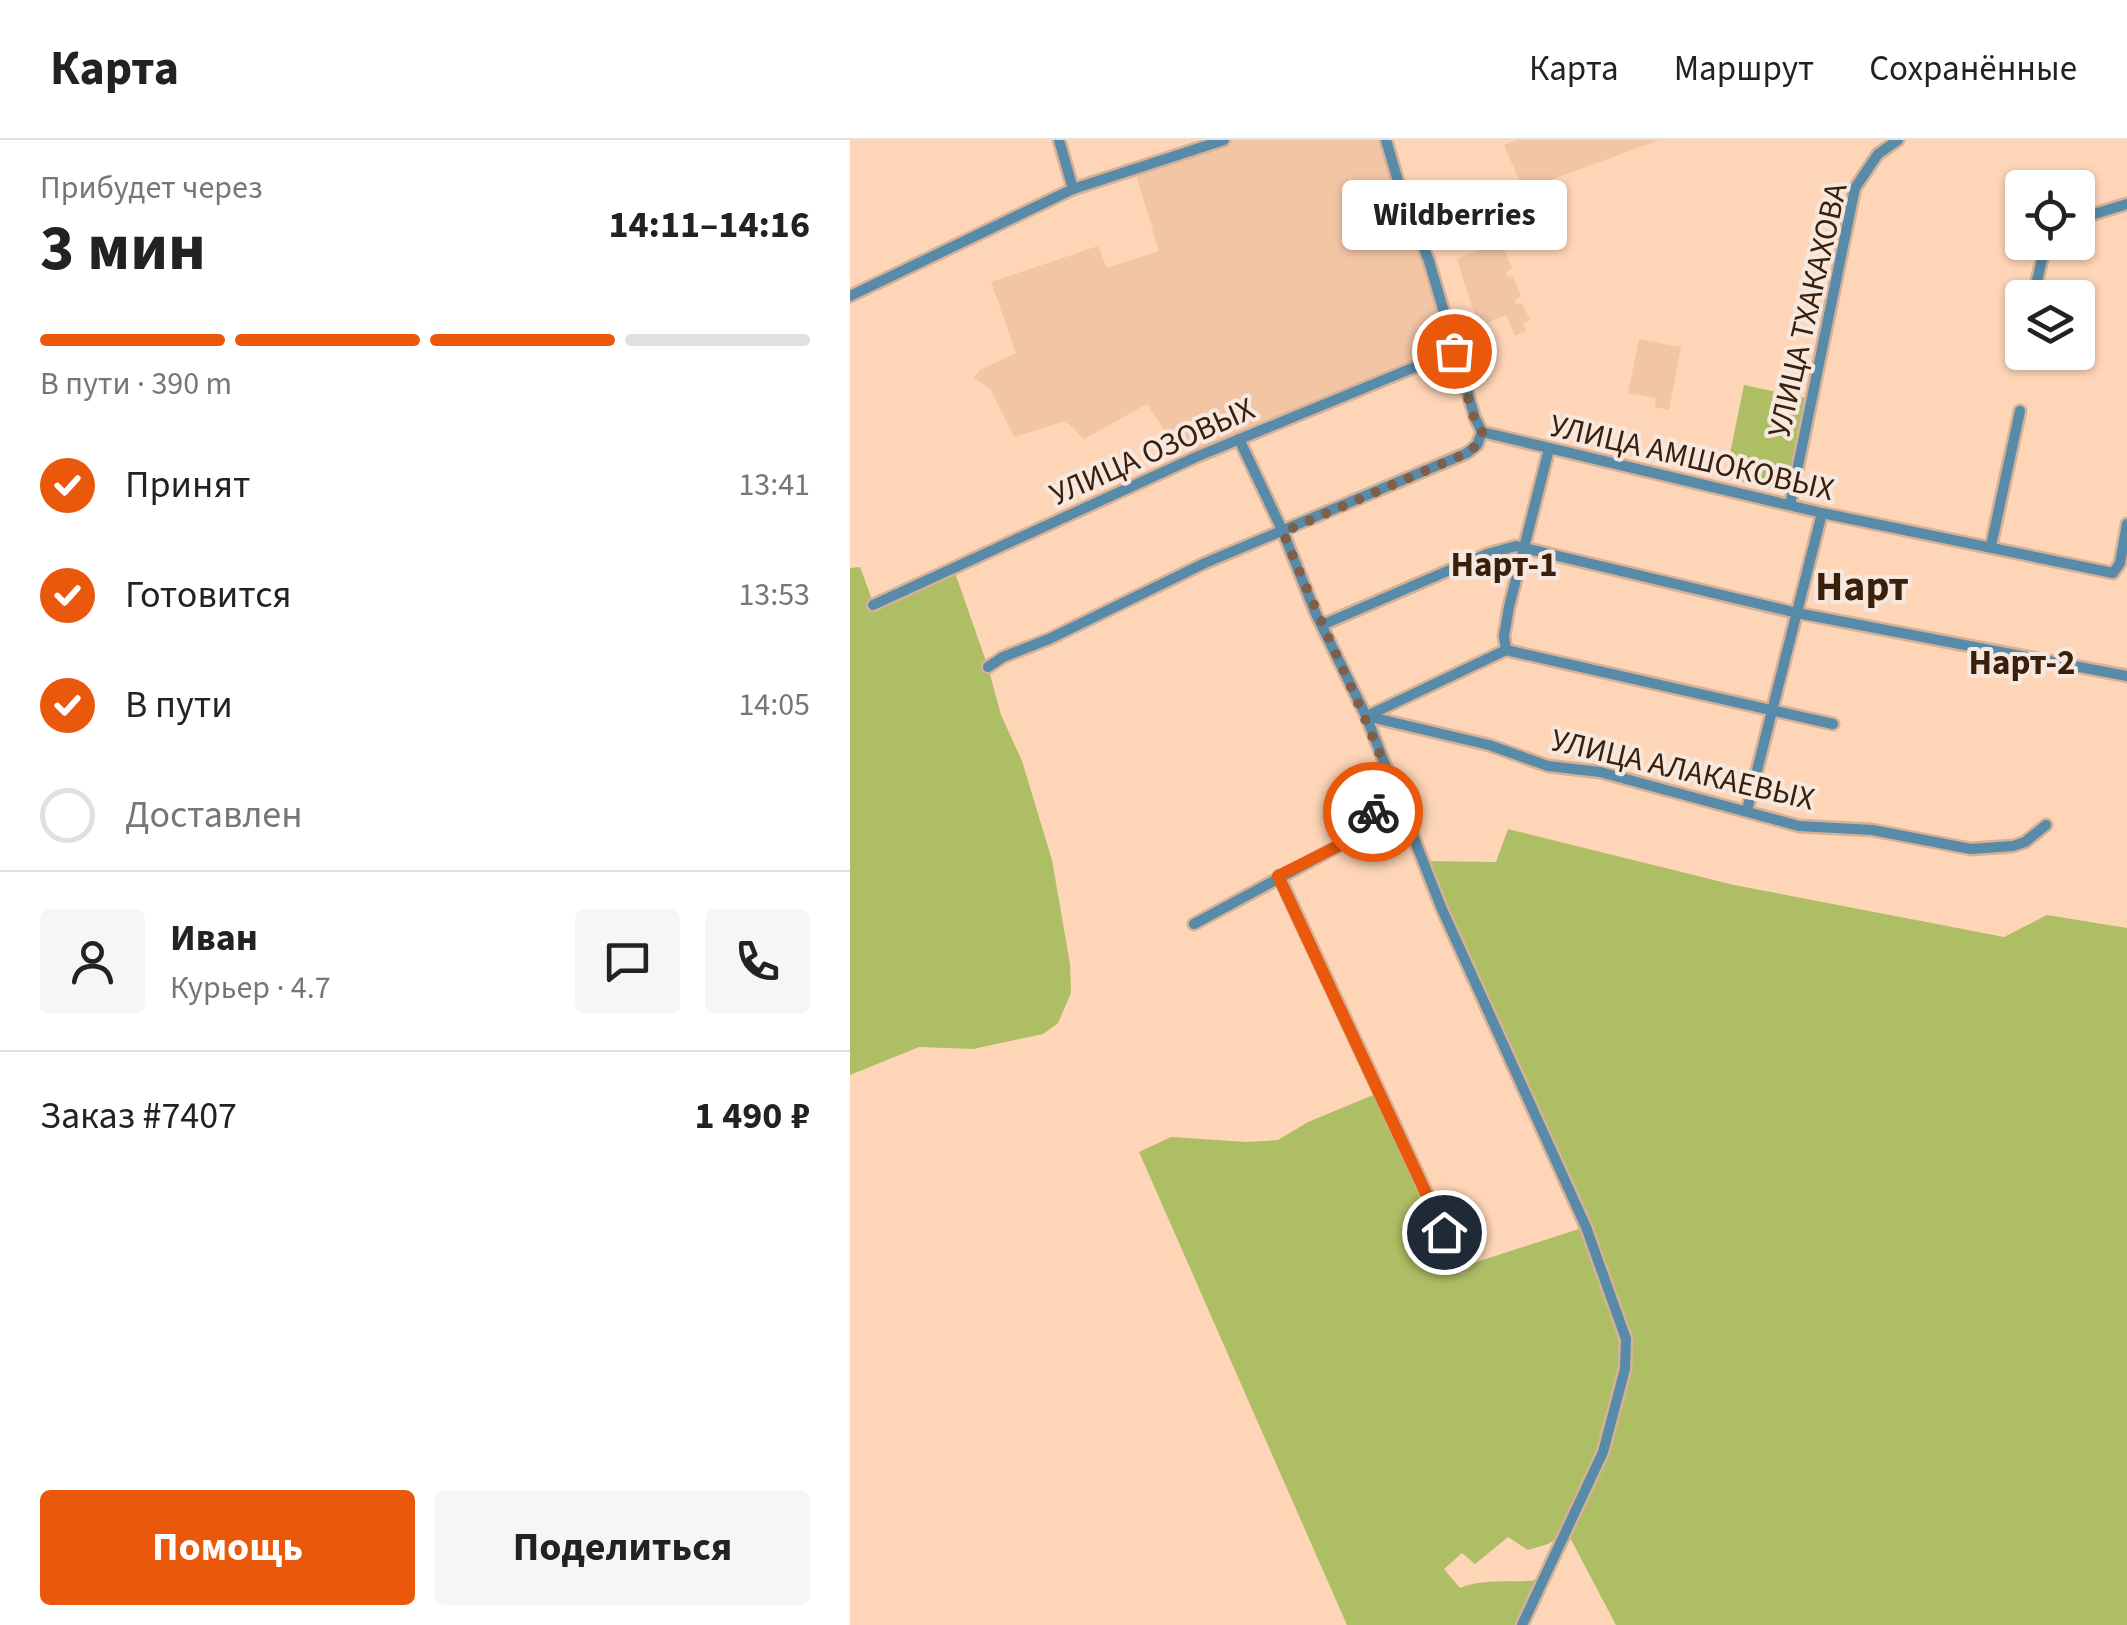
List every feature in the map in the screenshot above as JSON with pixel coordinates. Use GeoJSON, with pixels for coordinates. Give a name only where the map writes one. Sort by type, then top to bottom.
{"type":"FeatureCollection","features":[{"type":"Feature","properties":{"kind":"street"},"geometry":{"type":"LineString","coordinates":[[1058,140],[1073,189]]}},
{"type":"Feature","properties":{"kind":"street"},"geometry":{"type":"LineString","coordinates":[[850,296],[1073,189],[1224,140]]}},
{"type":"Feature","properties":{"kind":"street"},"geometry":{"type":"LineString","coordinates":[[988,667],[1204,563],[1467,453],[1477,445],[1482,432],[1474,418],[1429,261],[1398,183],[1386,140]]}},
{"type":"Feature","properties":{"kind":"street","name":"УЛИЦА ТХАКАХОВА"},"geometry":{"type":"LineString","coordinates":[[1790,505],[1855,188],[1878,154],[1898,140]]}},
{"type":"Feature","properties":{"kind":"street"},"geometry":{"type":"LineString","coordinates":[[2095,213],[2127,204]]}},
{"type":"Feature","properties":{"kind":"street","name":"УЛИЦА ОЗОВЫХ"},"geometry":{"type":"LineString","coordinates":[[873,605],[1239,439],[1454,351]]}},
{"type":"Feature","properties":{"kind":"street"},"geometry":{"type":"LineString","coordinates":[[1991,546],[2020,411]]}},
{"type":"Feature","properties":{"kind":"street","name":"УЛИЦА АМШОКОВЫХ"},"geometry":{"type":"LineString","coordinates":[[1482,432],[1822,513],[2113,572],[2118,570],[2127,524]]}},
{"type":"Feature","properties":{"kind":"street"},"geometry":{"type":"LineString","coordinates":[[1239,439],[1366,716],[1442,906],[1586,1226],[1626,1340],[1625,1368],[1603,1452],[1522,1625]]}},
{"type":"Feature","properties":{"kind":"street"},"geometry":{"type":"LineString","coordinates":[[1506,650],[1506,623],[1549,449]]}},
{"type":"Feature","properties":{"kind":"street"},"geometry":{"type":"LineString","coordinates":[[1748,810],[1822,513]]}},
{"type":"Feature","properties":{"kind":"street"},"geometry":{"type":"LineString","coordinates":[[1322,624],[1487,554],[1524,547],[1797,612],[2127,676]]}},
{"type":"Feature","properties":{"kind":"street"},"geometry":{"type":"LineString","coordinates":[[1366,716],[1506,650],[1832,724]]}},
{"type":"Feature","properties":{"kind":"street","name":"УЛИЦА АЛАКАЕВЫХ"},"geometry":{"type":"LineString","coordinates":[[1366,716],[1489,745],[1548,766],[1600,772],[1799,826],[1872,830],[1972,850],[2025,842],[2046,825]]}},
{"type":"Feature","properties":{"kind":"street"},"geometry":{"type":"LineString","coordinates":[[1194,924],[1344,843],[1395,793]]}},
{"type":"Feature","properties":{"kind":"street"},"geometry":{"type":"LineString","coordinates":[[1278,876],[1461,1267]]}},
{"type":"Feature","properties":{"kind":"shaded area"},"geometry":{"type":"Polygon","coordinates":[[[1224,140],[1386,140],[1454,351],[1196,457],[1186,440],[1174,445],[1147,404],[1084,439],[1062,422],[1014,437],[990,389],[974,378],[980,370],[1016,353],[991,282],[1098,246],[1107,268],[1159,251],[1134,168],[1224,140]]]}},
{"type":"Feature","properties":{"kind":"shaded area"},"geometry":{"type":"Polygon","coordinates":[[[1517,140],[1659,140],[1537,185],[1545,206],[1532,211],[1504,145],[1517,140]]]}},
{"type":"Feature","properties":{"kind":"shaded area"},"geometry":{"type":"Polygon","coordinates":[[[1496,243],[1503,247],[1512,268],[1506,272],[1508,277],[1513,276],[1521,296],[1516,304],[1522,303],[1530,320],[1523,323],[1526,331],[1515,336],[1506,315],[1482,325],[1471,305],[1457,259],[1496,243]]]}},
{"type":"Feature","properties":{"kind":"shaded area"},"geometry":{"type":"Polygon","coordinates":[[[1639,339],[1681,347],[1669,410],[1655,407],[1656,398],[1628,393],[1639,339]]]}},
{"type":"Feature","properties":{"kind":"green space"},"geometry":{"type":"Polygon","coordinates":[[[1744,385],[1805,398],[1786,491],[1725,478],[1744,385]]]}},
{"type":"Feature","properties":{"kind":"green space"},"geometry":{"type":"Polygon","coordinates":[[[860,567],[874,605],[953,567],[1001,715],[1022,761],[1052,860],[1070,964],[1071,993],[1058,1023],[1043,1034],[973,1049],[919,1047],[850,1075],[850,568],[860,567]]]}},
{"type":"Feature","properties":{"kind":"green space"},"geometry":{"type":"Polygon","coordinates":[[[1508,829],[1734,885],[2004,937],[2047,915],[2127,928],[2127,1625],[1616,1625],[1567,1532],[1528,1550],[1508,1537],[1475,1564],[1462,1553],[1444,1569],[1460,1588],[1487,1582],[1538,1580],[1516,1625],[1347,1625],[1139,1152],[1171,1137],[1278,1140],[1308,1122],[1378,1093],[1461,1267],[1585,1227],[1425,861],[1496,862],[1508,829]]]}},
{"type":"Feature","properties":{"kind":"way so far"},"geometry":{"type":"LineString","coordinates":[[1373,812],[1395,793],[1366,716],[1316,614],[1283,532],[1467,453],[1477,445],[1482,432],[1454,351]]}},
{"type":"Feature","properties":{"kind":"place","name":"Wildberries"},"geometry":{"type":"Point","coordinates":[1454,351]}},
{"type":"Feature","properties":{"kind":"district","name":"Нарт-1"},"geometry":{"type":"Point","coordinates":[1504,564]}},
{"type":"Feature","properties":{"kind":"district","name":"Нарт"},"geometry":{"type":"Point","coordinates":[1862,585]}},
{"type":"Feature","properties":{"kind":"district","name":"Нарт-2"},"geometry":{"type":"Point","coordinates":[2022,662]}},
{"type":"Feature","properties":{"kind":"route"},"geometry":{"type":"LineString","coordinates":[[1373,812],[1344,843],[1278,876],[1444,1232]]}}]}
